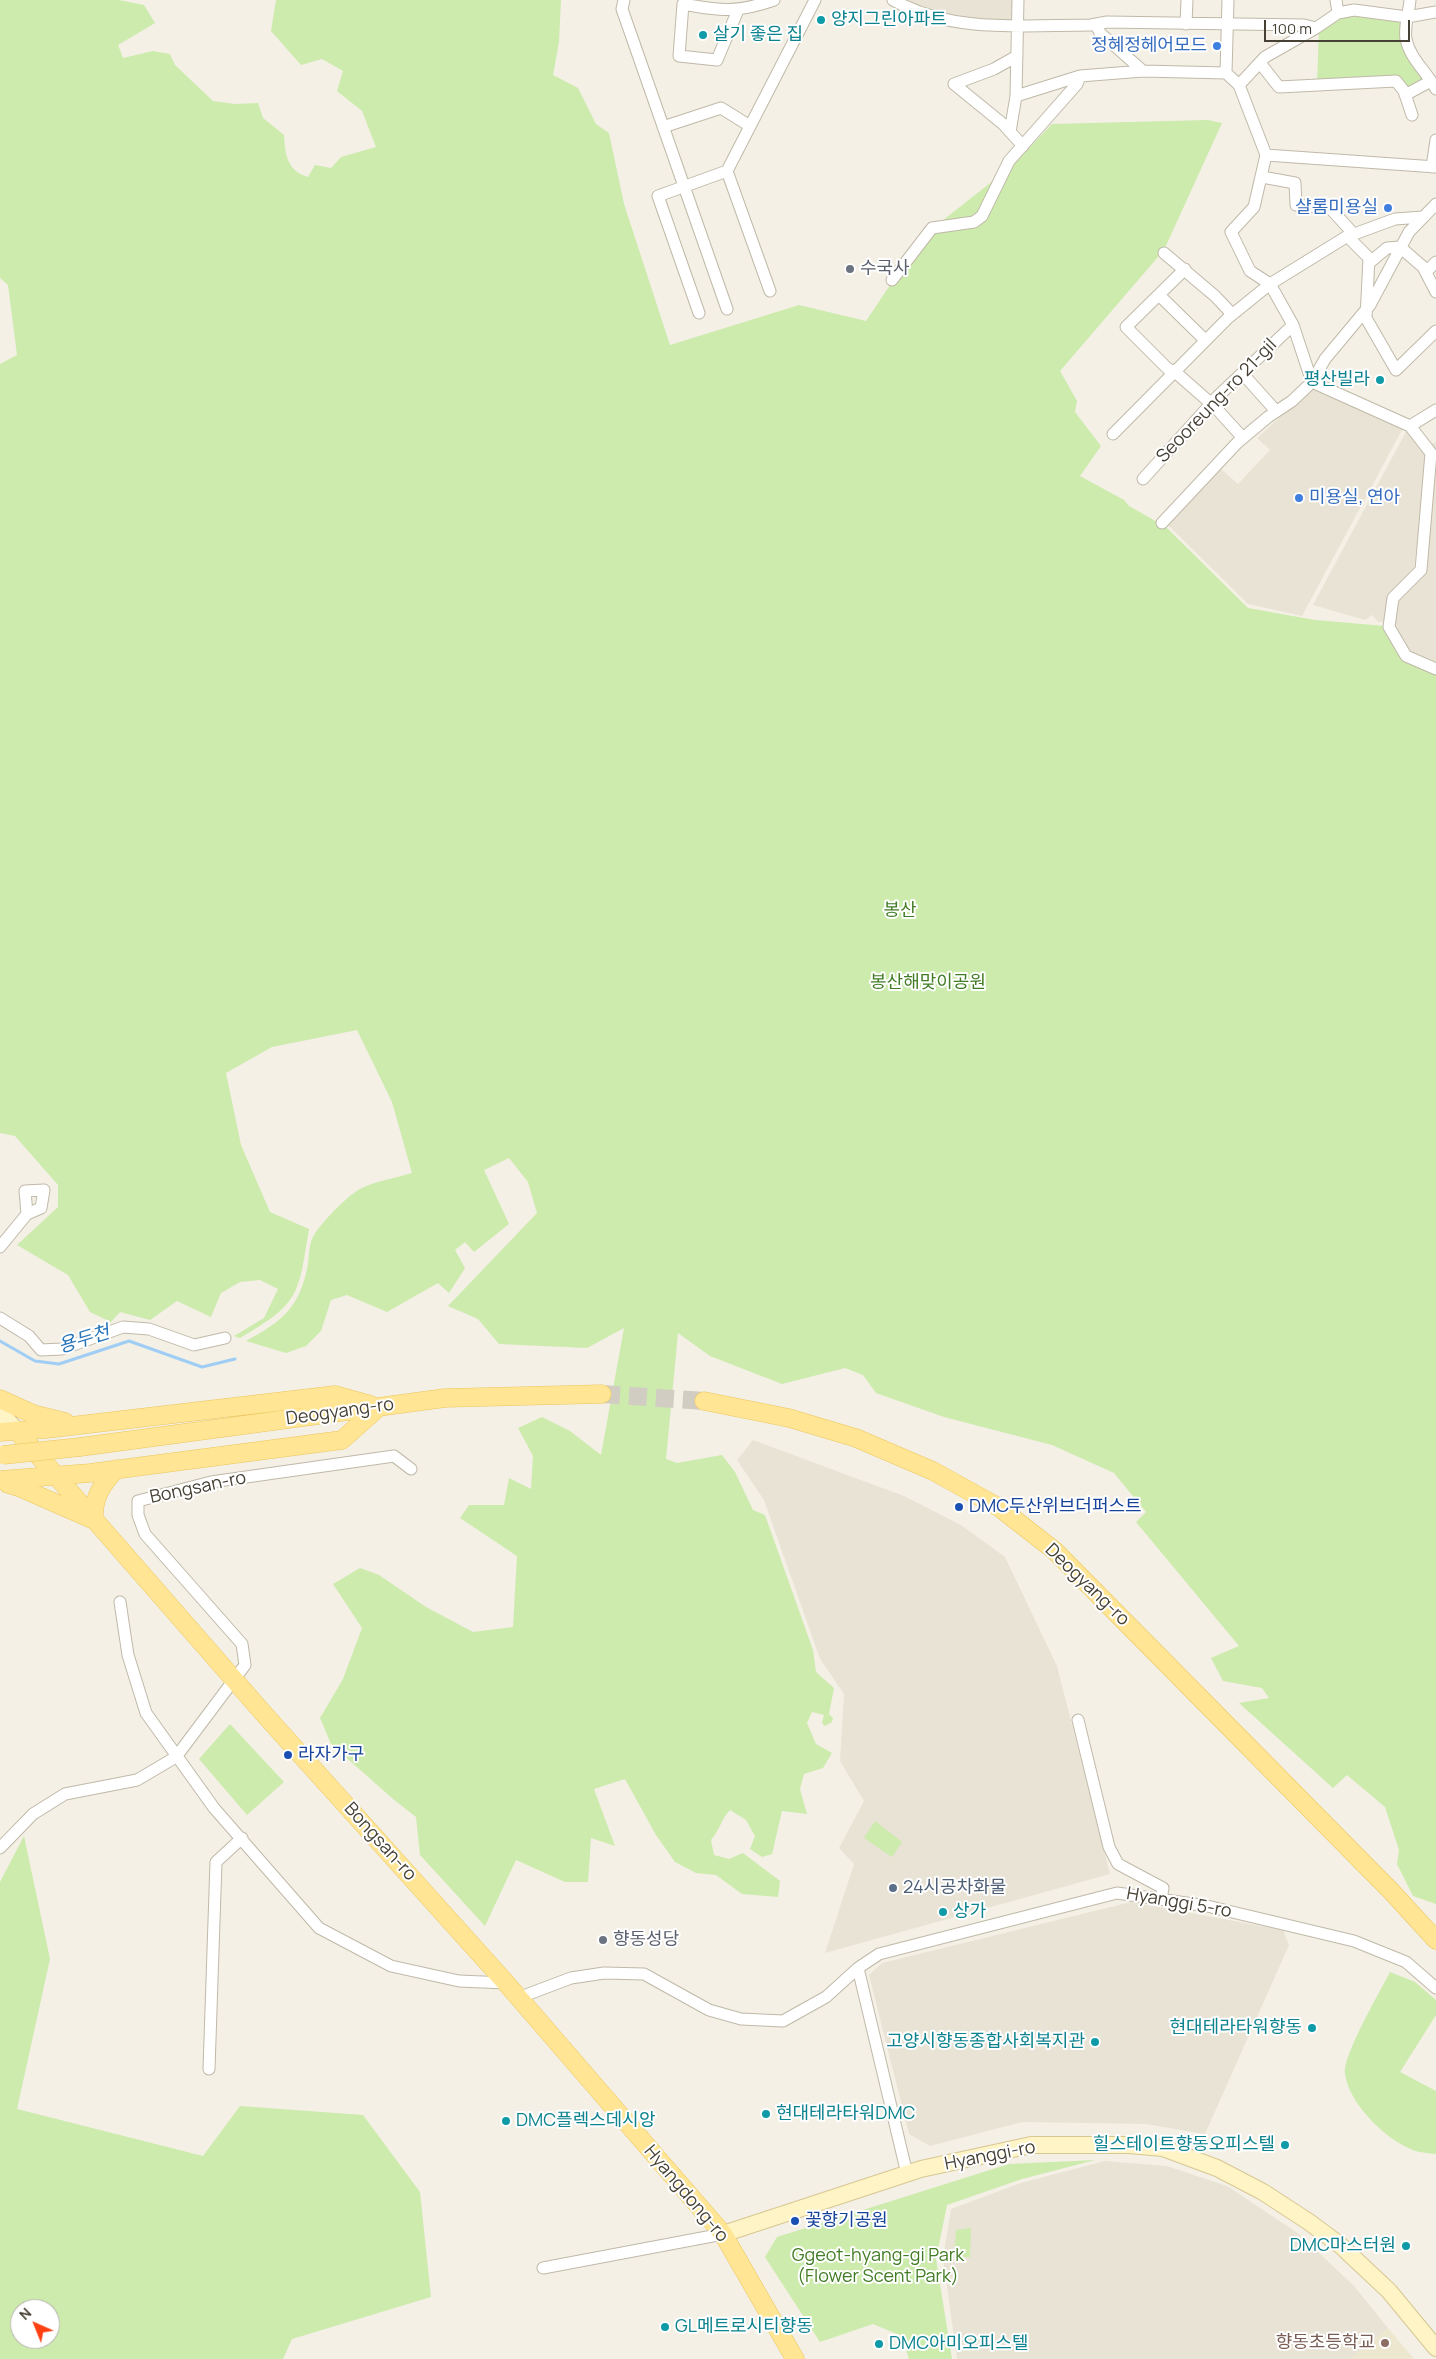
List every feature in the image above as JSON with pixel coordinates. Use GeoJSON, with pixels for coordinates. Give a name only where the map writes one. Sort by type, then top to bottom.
{"type":"FeatureCollection","features":[{"type":"Feature","properties":{"kind":"main road","name":"Deogyang-ro"},"geometry":{"type":"LineString","coordinates":[[2,1455],[80,1447],[445,1398],[602,1394]]}},
{"type":"Feature","properties":{"kind":"main road"},"geometry":{"type":"LineString","coordinates":[[8,1432],[336,1395],[379,1407]]}},
{"type":"Feature","properties":{"kind":"main road"},"geometry":{"type":"LineString","coordinates":[[0,1399],[47,1418],[83,1424]]}},
{"type":"Feature","properties":{"kind":"main road","name":"Deogyang-ro"},"geometry":{"type":"LineString","coordinates":[[704,1401],[789,1418],[856,1438],[933,1471],[1000,1508],[1055,1552],[1391,1891],[1436,1940]]}},
{"type":"Feature","properties":{"kind":"main road"},"geometry":{"type":"LineString","coordinates":[[0,1481],[116,1469],[342,1440],[379,1407]]}},
{"type":"Feature","properties":{"kind":"main road","name":"Bongsan-ro"},"geometry":{"type":"LineString","coordinates":[[0,1412],[8,1432],[56,1476],[233,1680],[506,1982],[518,1998]]}},
{"type":"Feature","properties":{"kind":"main road"},"geometry":{"type":"LineString","coordinates":[[0,1481],[21,1488],[94,1520],[93,1504],[105,1481],[116,1469]]}},
{"type":"Feature","properties":{"kind":"main road","name":"Deogyang-ro"},"geometry":{"type":"LineString","coordinates":[[1391,1891],[1436,1920]]}},
{"type":"Feature","properties":{"kind":"main road","name":"Hyangdong-ro"},"geometry":{"type":"LineString","coordinates":[[518,1998],[723,2234],[796,2359]]}},
{"type":"Feature","properties":{"kind":"main road","name":"Hyanggi-ro"},"geometry":{"type":"LineString","coordinates":[[723,2234],[907,2174],[1031,2145],[1129,2145],[1163,2148],[1202,2161],[1263,2192],[1309,2222],[1340,2245],[1389,2290],[1435,2344]]}},
{"type":"Feature","properties":{"kind":"street"},"geometry":{"type":"LineString","coordinates":[[624,0],[622,9],[727,309]]}},
{"type":"Feature","properties":{"kind":"street"},"geometry":{"type":"LineString","coordinates":[[738,10],[717,60],[679,56],[683,4],[724,11],[748,9],[774,0]]}},
{"type":"Feature","properties":{"kind":"street"},"geometry":{"type":"LineString","coordinates":[[699,313],[658,196],[727,170],[815,0]]}},
{"type":"Feature","properties":{"kind":"street"},"geometry":{"type":"LineString","coordinates":[[893,0],[911,10],[971,25],[1096,24],[1106,22],[1304,25],[1316,28]]}},
{"type":"Feature","properties":{"kind":"street"},"geometry":{"type":"LineString","coordinates":[[1010,132],[1016,96],[1018,0]]}},
{"type":"Feature","properties":{"kind":"street"},"geometry":{"type":"LineString","coordinates":[[1186,24],[1187,0]]}},
{"type":"Feature","properties":{"kind":"street"},"geometry":{"type":"LineString","coordinates":[[1226,73],[1228,0]]}},
{"type":"Feature","properties":{"kind":"street"},"geometry":{"type":"LineString","coordinates":[[1336,0],[1338,13]]}},
{"type":"Feature","properties":{"kind":"street"},"geometry":{"type":"LineString","coordinates":[[1405,95],[1434,85],[1416,63],[1406,40],[1410,0]]}},
{"type":"Feature","properties":{"kind":"street"},"geometry":{"type":"LineString","coordinates":[[1239,85],[1265,57],[1338,13],[1354,10],[1407,17],[1436,12]]}},
{"type":"Feature","properties":{"kind":"street"},"geometry":{"type":"LineString","coordinates":[[1096,24],[1100,33],[1143,70]]}},
{"type":"Feature","properties":{"kind":"street"},"geometry":{"type":"LineString","coordinates":[[1018,56],[994,69],[954,84],[1010,132],[1023,146]]}},
{"type":"Feature","properties":{"kind":"street"},"geometry":{"type":"LineString","coordinates":[[1260,62],[1279,87],[1396,81],[1405,95],[1412,115]]}},
{"type":"Feature","properties":{"kind":"street"},"geometry":{"type":"LineString","coordinates":[[1016,96],[1080,76],[1143,70],[1226,73],[1239,85],[1266,155],[1434,167],[1436,140]]}},
{"type":"Feature","properties":{"kind":"street"},"geometry":{"type":"LineString","coordinates":[[892,280],[932,228],[974,222],[982,216],[1009,161],[1077,84],[1080,76]]}},
{"type":"Feature","properties":{"kind":"street"},"geometry":{"type":"LineString","coordinates":[[663,127],[720,108],[750,126]]}},
{"type":"Feature","properties":{"kind":"street","name":"Seooreung-ro 21-gil"},"geometry":{"type":"LineString","coordinates":[[1266,155],[1254,207],[1231,232],[1250,272],[1270,284],[1293,326],[1312,382]]}},
{"type":"Feature","properties":{"kind":"street"},"geometry":{"type":"LineString","coordinates":[[727,170],[770,291]]}},
{"type":"Feature","properties":{"kind":"street"},"geometry":{"type":"LineString","coordinates":[[1262,177],[1295,183],[1296,204],[1330,208],[1350,230],[1351,240],[1369,258],[1366,318],[1396,370],[1436,331]]}},
{"type":"Feature","properties":{"kind":"street"},"geometry":{"type":"LineString","coordinates":[[1162,523],[1243,438],[1276,411],[1292,401],[1312,382],[1325,359],[1367,308],[1409,232],[1436,204]]}},
{"type":"Feature","properties":{"kind":"street"},"geometry":{"type":"LineString","coordinates":[[1113,434],[1232,314],[1270,284],[1351,236],[1395,219],[1423,217]]}},
{"type":"Feature","properties":{"kind":"street"},"geometry":{"type":"LineString","coordinates":[[1369,263],[1387,248],[1400,247],[1426,272],[1436,292]]}},
{"type":"Feature","properties":{"kind":"street"},"geometry":{"type":"LineString","coordinates":[[1164,253],[1185,269],[1232,314]]}},
{"type":"Feature","properties":{"kind":"street"},"geometry":{"type":"LineString","coordinates":[[1426,272],[1436,262]]}},
{"type":"Feature","properties":{"kind":"street"},"geometry":{"type":"LineString","coordinates":[[1185,269],[1126,327],[1168,369],[1174,371],[1212,405],[1243,438]]}},
{"type":"Feature","properties":{"kind":"street"},"geometry":{"type":"LineString","coordinates":[[1159,295],[1205,340]]}},
{"type":"Feature","properties":{"kind":"street","name":"Seooreung-ro 21-gil"},"geometry":{"type":"LineString","coordinates":[[1143,479],[1242,373],[1293,326]]}},
{"type":"Feature","properties":{"kind":"street"},"geometry":{"type":"LineString","coordinates":[[1242,373],[1276,411]]}},
{"type":"Feature","properties":{"kind":"street"},"geometry":{"type":"LineString","coordinates":[[1312,382],[1410,426],[1431,453],[1421,570],[1393,598],[1389,627],[1406,656],[1436,668]]}},
{"type":"Feature","properties":{"kind":"street"},"geometry":{"type":"LineString","coordinates":[[1410,426],[1436,410]]}},
{"type":"Feature","properties":{"kind":"street"},"geometry":{"type":"LineString","coordinates":[[0,1247],[27,1214]]}},
{"type":"Feature","properties":{"kind":"street"},"geometry":{"type":"LineString","coordinates":[[0,1318],[28,1336],[41,1350],[62,1349],[123,1327],[149,1329],[194,1345],[225,1338]]}},
{"type":"Feature","properties":{"kind":"street","name":"Bongsan-ro"},"geometry":{"type":"LineString","coordinates":[[0,1848],[33,1814],[65,1794],[137,1780],[176,1757],[245,1665],[242,1644],[145,1534],[138,1515],[138,1501],[211,1482],[394,1456],[411,1470]]}},
{"type":"Feature","properties":{"kind":"street"},"geometry":{"type":"LineString","coordinates":[[120,1602],[128,1655],[146,1712],[176,1757],[214,1808],[319,1928],[391,1966],[458,1981],[506,1982]]}},
{"type":"Feature","properties":{"kind":"street"},"geometry":{"type":"LineString","coordinates":[[1078,1720],[1109,1847],[1118,1864],[1162,1894]]}},
{"type":"Feature","properties":{"kind":"street"},"geometry":{"type":"LineString","coordinates":[[208,2069],[216,1862],[242,1838]]}},
{"type":"Feature","properties":{"kind":"street","name":"Hyanggi 5-ro"},"geometry":{"type":"LineString","coordinates":[[518,1998],[571,1978],[604,1973],[644,1974],[709,2010],[741,2019],[783,2021],[826,1997],[858,1968],[879,1954],[899,1947],[1117,1893],[1162,1894],[1185,1902],[1354,1941],[1406,1962],[1436,1988]]}},
{"type":"Feature","properties":{"kind":"street"},"geometry":{"type":"LineString","coordinates":[[858,1968],[907,2174]]}},
{"type":"Feature","properties":{"kind":"street"},"geometry":{"type":"LineString","coordinates":[[543,2268],[723,2234]]}},
{"type":"Feature","properties":{"kind":"shaded area"},"geometry":{"type":"Polygon","coordinates":[[[899,0],[1016,0],[1015,23],[974,23],[899,0]]]}},
{"type":"Feature","properties":{"kind":"shaded area"},"geometry":{"type":"Polygon","coordinates":[[[1313,387],[1403,428],[1302,616],[1248,604],[1168,525],[1221,469],[1238,484],[1270,450],[1257,438],[1313,387]]]}},
{"type":"Feature","properties":{"kind":"shaded area"},"geometry":{"type":"Polygon","coordinates":[[[1408,428],[1428,454],[1414,569],[1388,597],[1383,622],[1378,622],[1372,615],[1365,620],[1313,605],[1408,428]]]}},
{"type":"Feature","properties":{"kind":"shaded area"},"geometry":{"type":"Polygon","coordinates":[[[1436,442],[1436,663],[1409,653],[1395,624],[1398,601],[1425,572],[1429,445],[1436,442]]]}},
{"type":"Feature","properties":{"kind":"shaded area","name":"DMC두산위브더퍼스트"},"geometry":{"type":"Polygon","coordinates":[[[753,1440],[904,1496],[961,1525],[1005,1557],[1057,1666],[1110,1874],[825,1953],[854,1864],[839,1848],[864,1801],[840,1761],[844,1694],[820,1659],[764,1500],[737,1460],[753,1440]]]}},
{"type":"Feature","properties":{"kind":"shaded area"},"geometry":{"type":"Polygon","coordinates":[[[1131,1902],[1283,1930],[1289,1945],[1205,2134],[1146,2124],[1022,2122],[930,2146],[909,2134],[869,1975],[882,1963],[1131,1902]]]}},
{"type":"Feature","properties":{"kind":"shaded area"},"geometry":{"type":"Polygon","coordinates":[[[1105,2161],[1167,2166],[1227,2186],[1299,2234],[1354,2286],[1388,2328],[1351,2359],[957,2359],[943,2258],[951,2209],[1021,2183],[1105,2161]]]}},
{"type":"Feature","properties":{"kind":"shaded area","name":"향동초등학교"},"geometry":{"type":"Polygon","coordinates":[[[1388,2328],[1414,2359],[1351,2359],[1388,2328]]]}},
{"type":"Feature","properties":{"kind":"green space","name":"봉산"},"geometry":{"type":"Polygon","coordinates":[[[0,0],[119,0],[144,5],[155,23],[118,45],[123,58],[153,51],[170,54],[175,65],[213,101],[235,104],[258,103],[263,118],[284,135],[286,155],[291,166],[308,177],[315,165],[331,168],[341,157],[376,147],[362,111],[337,91],[343,71],[322,59],[301,65],[271,31],[276,0],[561,0],[559,42],[553,75],[578,88],[596,124],[609,133],[624,204],[670,345],[799,305],[866,321],[923,236],[1013,165],[1052,124],[1208,120],[1222,123],[1164,250],[1060,371],[1077,401],[1075,412],[1101,446],[1080,476],[1124,500],[1129,506],[1166,527],[1248,608],[1315,620],[1385,626],[1406,661],[1436,674],[1436,1904],[1413,1896],[1397,1864],[1399,1850],[1385,1807],[1347,1775],[1333,1788],[1239,1703],[1269,1698],[1262,1688],[1223,1681],[1211,1658],[1239,1646],[1136,1522],[1146,1512],[1114,1473],[1052,1445],[944,1417],[876,1393],[863,1375],[845,1368],[782,1384],[710,1356],[678,1333],[666,1459],[677,1463],[722,1455],[735,1472],[753,1510],[765,1515],[813,1650],[816,1672],[834,1688],[829,1714],[833,1718],[832,1722],[825,1726],[822,1723],[824,1715],[812,1712],[807,1723],[816,1744],[832,1753],[823,1768],[804,1774],[800,1789],[807,1814],[782,1811],[772,1854],[762,1857],[750,1849],[755,1836],[746,1820],[730,1810],[711,1840],[714,1855],[729,1859],[743,1853],[780,1881],[778,1897],[742,1894],[716,1875],[696,1873],[675,1862],[656,1835],[625,1779],[594,1789],[615,1846],[591,1838],[588,1882],[565,1882],[516,1860],[485,1926],[420,1855],[416,1817],[331,1744],[320,1718],[343,1679],[362,1628],[333,1584],[360,1568],[379,1575],[426,1607],[473,1632],[513,1627],[517,1556],[460,1518],[469,1505],[504,1505],[509,1478],[531,1489],[533,1456],[518,1428],[542,1417],[570,1431],[601,1455],[624,1328],[587,1348],[499,1344],[478,1319],[448,1306],[537,1213],[528,1182],[509,1158],[484,1170],[509,1224],[474,1252],[465,1242],[455,1250],[465,1268],[449,1293],[438,1283],[387,1312],[347,1295],[331,1300],[321,1331],[306,1346],[286,1353],[246,1341],[270,1327],[295,1302],[305,1279],[312,1238],[335,1210],[348,1197],[366,1186],[412,1173],[392,1102],[357,1030],[272,1047],[226,1073],[241,1145],[270,1212],[309,1229],[302,1269],[293,1295],[275,1316],[260,1326],[240,1338],[234,1336],[264,1318],[278,1289],[260,1280],[240,1282],[221,1293],[211,1317],[177,1301],[150,1320],[120,1312],[111,1322],[90,1312],[68,1275],[17,1245],[58,1207],[58,1185],[15,1136],[0,1133],[0,364],[17,355],[8,285],[0,278],[0,0]]]}},
{"type":"Feature","properties":{"kind":"green space"},"geometry":{"type":"Polygon","coordinates":[[[1352,13],[1405,19],[1406,39],[1426,80],[1406,91],[1405,87],[1317,82],[1319,31],[1329,23],[1352,13]]]}},
{"type":"Feature","properties":{"kind":"green space"},"geometry":{"type":"Polygon","coordinates":[[[230,1724],[284,1782],[247,1815],[199,1759],[230,1724]]]}},
{"type":"Feature","properties":{"kind":"green space"},"geometry":{"type":"Polygon","coordinates":[[[875,1821],[902,1842],[892,1857],[864,1838],[875,1821]]]}},
{"type":"Feature","properties":{"kind":"green space"},"geometry":{"type":"Polygon","coordinates":[[[24,1836],[50,1959],[17,2109],[203,2156],[240,2106],[363,2115],[420,2192],[431,2297],[292,2339],[283,2359],[0,2359],[0,1882],[24,1836]]]}},
{"type":"Feature","properties":{"kind":"green space"},"geometry":{"type":"Polygon","coordinates":[[[1390,1972],[1415,1982],[1436,2000],[1436,2015],[1400,2072],[1436,2091],[1436,2154],[1416,2151],[1391,2138],[1361,2108],[1348,2085],[1345,2073],[1350,2052],[1363,2022],[1390,1972]]]}},
{"type":"Feature","properties":{"kind":"green space","name":"Ggeot-hyang-gi Park (Flower Scent Park)"},"geometry":{"type":"Polygon","coordinates":[[[1095,2160],[1022,2179],[947,2205],[936,2259],[952,2359],[909,2359],[902,2336],[873,2324],[820,2342],[765,2257],[777,2237],[1009,2164],[1095,2160]]]}},
{"type":"Feature","properties":{"kind":"green space"},"geometry":{"type":"Polygon","coordinates":[[[971,2228],[970,2257],[954,2257],[956,2230],[971,2228]]]}},
{"type":"Feature","properties":{"kind":"waterway","name":"용두천"},"geometry":{"type":"LineString","coordinates":[[0,1341],[35,1361],[59,1364],[129,1341],[202,1367],[235,1359]]}},
{"type":"Feature","properties":{"kind":"tunnel"},"geometry":{"type":"LineString","coordinates":[[602,1394],[704,1401]]}},
{"type":"Feature","properties":{"kind":"place","name":"양지그린아파트"},"geometry":{"type":"Point","coordinates":[821,20]}},
{"type":"Feature","properties":{"kind":"place","name":"살기 좋은 집"},"geometry":{"type":"Point","coordinates":[703,35]}},
{"type":"Feature","properties":{"kind":"place","name":"정혜정헤어모드"},"geometry":{"type":"Point","coordinates":[1217,46]}},
{"type":"Feature","properties":{"kind":"place","name":"샬롬미용실"},"geometry":{"type":"Point","coordinates":[1388,208]}},
{"type":"Feature","properties":{"kind":"place","name":"수국사"},"geometry":{"type":"Point","coordinates":[850,269]}},
{"type":"Feature","properties":{"kind":"place","name":"평산빌라"},"geometry":{"type":"Point","coordinates":[1380,380]}},
{"type":"Feature","properties":{"kind":"place","name":"미용실, 연아"},"geometry":{"type":"Point","coordinates":[1299,498]}},
{"type":"Feature","properties":{"kind":"place","name":"DMC두산위브더퍼스트"},"geometry":{"type":"Point","coordinates":[959,1507]}},
{"type":"Feature","properties":{"kind":"place","name":"라자가구"},"geometry":{"type":"Point","coordinates":[288,1755]}},
{"type":"Feature","properties":{"kind":"place","name":"24시공차화물"},"geometry":{"type":"Point","coordinates":[893,1888]}},
{"type":"Feature","properties":{"kind":"place","name":"상가"},"geometry":{"type":"Point","coordinates":[943,1912]}},
{"type":"Feature","properties":{"kind":"place","name":"향동성당"},"geometry":{"type":"Point","coordinates":[603,1940]}},
{"type":"Feature","properties":{"kind":"place","name":"현대테라타워향동"},"geometry":{"type":"Point","coordinates":[1312,2028]}},
{"type":"Feature","properties":{"kind":"place","name":"고양시향동종합사회복지관"},"geometry":{"type":"Point","coordinates":[1095,2042]}},
{"type":"Feature","properties":{"kind":"place","name":"현대테라타워DMC"},"geometry":{"type":"Point","coordinates":[766,2114]}},
{"type":"Feature","properties":{"kind":"place","name":"DMC플렉스데시앙"},"geometry":{"type":"Point","coordinates":[506,2121]}},
{"type":"Feature","properties":{"kind":"place","name":"힐스테이트향동오피스텔"},"geometry":{"type":"Point","coordinates":[1285,2145]}},
{"type":"Feature","properties":{"kind":"place","name":"꽃향기공원"},"geometry":{"type":"Point","coordinates":[795,2221]}},
{"type":"Feature","properties":{"kind":"place","name":"DMC마스터원"},"geometry":{"type":"Point","coordinates":[1406,2246]}},
{"type":"Feature","properties":{"kind":"place","name":"GL메트로시티향동"},"geometry":{"type":"Point","coordinates":[665,2327]}},
{"type":"Feature","properties":{"kind":"place","name":"향동초등학교"},"geometry":{"type":"Point","coordinates":[1385,2343]}},
{"type":"Feature","properties":{"kind":"place","name":"DMC아미오피스텔"},"geometry":{"type":"Point","coordinates":[879,2344]}},
{"type":"Feature","properties":{"kind":"park label","name":"봉산해맞이공원"},"geometry":{"type":"Point","coordinates":[928,983]}}]}
